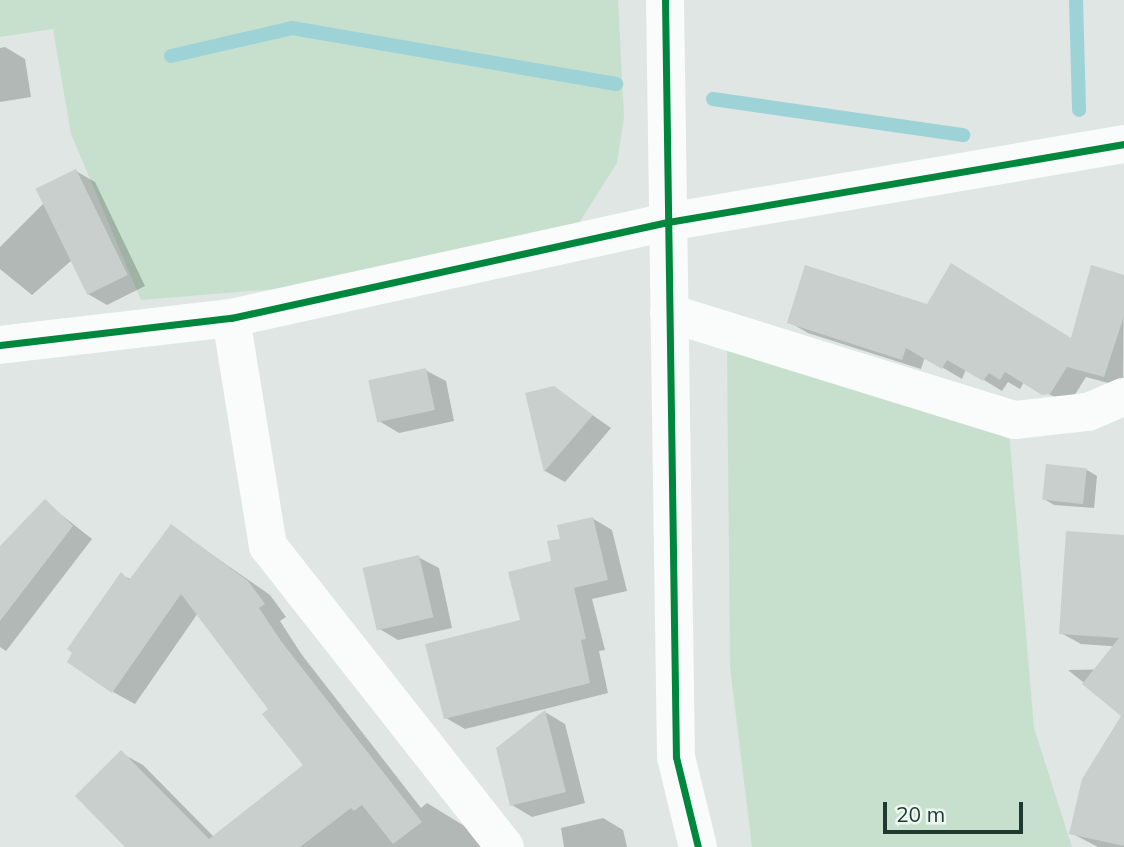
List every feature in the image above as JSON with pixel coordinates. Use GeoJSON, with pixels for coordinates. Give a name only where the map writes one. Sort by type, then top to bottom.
{"type":"FeatureCollection","features":[{"type":"Feature","properties":{"kind":"street"},"geometry":{"type":"LineString","coordinates":[[665,0],[676,757],[698,847]]}},
{"type":"Feature","properties":{"kind":"street"},"geometry":{"type":"LineString","coordinates":[[5,336],[231,318],[668,222],[1124,144]]}},
{"type":"Feature","properties":{"kind":"street"},"geometry":{"type":"LineString","coordinates":[[669,313],[1015,420],[1088,412],[1124,397]]}},
{"type":"Feature","properties":{"kind":"street"},"geometry":{"type":"LineString","coordinates":[[231,318],[268,546],[505,847]]}},
{"type":"Feature","properties":{"kind":"green space"},"geometry":{"type":"Polygon","coordinates":[[[0,0],[618,0],[624,117],[617,163],[579,223],[288,288],[141,300],[71,134],[53,29],[0,37],[0,0]]]}},
{"type":"Feature","properties":{"kind":"green space"},"geometry":{"type":"Polygon","coordinates":[[[727,348],[1009,431],[1034,728],[1072,847],[752,847],[730,667],[727,348]]]}},
{"type":"Feature","properties":{"kind":"building"},"geometry":{"type":"Polygon","coordinates":[[[76,169],[128,275],[87,295],[36,189],[76,169]]]}},
{"type":"Feature","properties":{"kind":"building"},"geometry":{"type":"Polygon","coordinates":[[[951,263],[1071,338],[1091,265],[1124,275],[1124,316],[1104,377],[1067,367],[1050,394],[1042,395],[1005,372],[1000,380],[989,373],[983,381],[947,360],[942,369],[906,348],[902,360],[787,323],[805,265],[927,304],[951,263]]]}},
{"type":"Feature","properties":{"kind":"building"},"geometry":{"type":"Polygon","coordinates":[[[426,368],[435,410],[377,422],[368,380],[426,368]]]}},
{"type":"Feature","properties":{"kind":"building"},"geometry":{"type":"Polygon","coordinates":[[[554,386],[593,415],[544,472],[525,393],[554,386]]]}},
{"type":"Feature","properties":{"kind":"building"},"geometry":{"type":"Polygon","coordinates":[[[1046,464],[1087,468],[1083,504],[1042,500],[1046,464]]]}},
{"type":"Feature","properties":{"kind":"building"},"geometry":{"type":"Polygon","coordinates":[[[45,499],[73,526],[0,621],[0,546],[45,499]]]}},
{"type":"Feature","properties":{"kind":"building"},"geometry":{"type":"Polygon","coordinates":[[[593,517],[608,580],[574,588],[586,639],[581,640],[590,683],[444,719],[425,644],[520,620],[508,572],[551,561],[547,541],[560,539],[557,525],[593,517]]]}},
{"type":"Feature","properties":{"kind":"building"},"geometry":{"type":"Polygon","coordinates":[[[171,524],[248,581],[265,604],[259,608],[281,641],[422,822],[393,844],[362,805],[354,811],[351,808],[300,847],[125,847],[75,796],[121,750],[209,839],[303,765],[262,714],[268,709],[181,594],[112,693],[67,662],[72,653],[67,649],[121,572],[129,580],[171,524]]]}},
{"type":"Feature","properties":{"kind":"building"},"geometry":{"type":"Polygon","coordinates":[[[1066,531],[1124,535],[1124,846],[1069,834],[1082,779],[1121,716],[1082,684],[1119,638],[1059,634],[1066,531]]]}},
{"type":"Feature","properties":{"kind":"building"},"geometry":{"type":"Polygon","coordinates":[[[419,555],[433,617],[377,630],[362,568],[419,555]]]}},
{"type":"Feature","properties":{"kind":"building"},"geometry":{"type":"Polygon","coordinates":[[[545,710],[566,792],[510,806],[496,748],[545,710]]]}},
{"type":"Feature","properties":{"kind":"waterway"},"geometry":{"type":"LineString","coordinates":[[1076,0],[1079,110]]}},
{"type":"Feature","properties":{"kind":"waterway"},"geometry":{"type":"LineString","coordinates":[[171,56],[292,28],[616,84]]}},
{"type":"Feature","properties":{"kind":"waterway"},"geometry":{"type":"LineString","coordinates":[[713,99],[963,135]]}},
{"type":"Feature","properties":{"kind":"cycle path"},"geometry":{"type":"LineString","coordinates":[[665,0],[676,757],[698,847]]}},
{"type":"Feature","properties":{"kind":"cycle path"},"geometry":{"type":"LineString","coordinates":[[0,345],[231,318],[668,222],[1124,144]]}}]}
